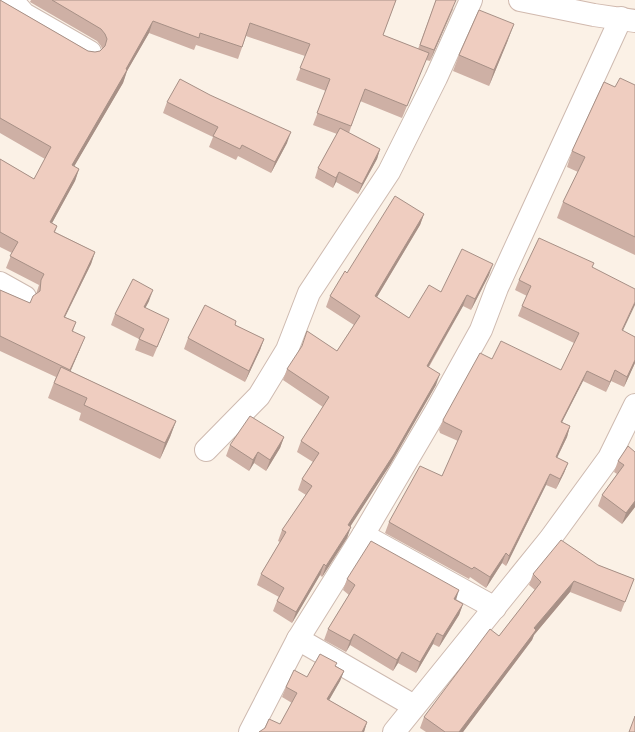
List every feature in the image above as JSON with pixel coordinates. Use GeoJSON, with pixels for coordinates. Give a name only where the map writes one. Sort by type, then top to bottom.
{"type":"FeatureCollection","features":[{"type":"Feature","properties":{"kind":"street"},"geometry":{"type":"LineString","coordinates":[[12,0],[24,14],[90,52]]}},
{"type":"Feature","properties":{"kind":"street"},"geometry":{"type":"LineString","coordinates":[[206,450],[259,396],[287,350],[309,293],[389,172],[436,78],[471,0]]}},
{"type":"Feature","properties":{"kind":"street"},"geometry":{"type":"LineString","coordinates":[[250,732],[298,639],[363,535],[481,330],[497,288],[628,20],[594,15],[520,0]]}},
{"type":"Feature","properties":{"kind":"street"},"geometry":{"type":"LineString","coordinates":[[0,282],[25,296]]}},
{"type":"Feature","properties":{"kind":"street"},"geometry":{"type":"LineString","coordinates":[[394,732],[550,539],[608,458],[635,405]]}},
{"type":"Feature","properties":{"kind":"street"},"geometry":{"type":"LineString","coordinates":[[363,535],[495,608]]}},
{"type":"Feature","properties":{"kind":"street"},"geometry":{"type":"LineString","coordinates":[[298,639],[414,706]]}},
{"type":"Feature","properties":{"kind":"building"},"geometry":{"type":"Polygon","coordinates":[[[0,0],[88,51],[95,52],[100,51],[105,46],[107,39],[101,29],[52,0],[396,0],[383,35],[429,53],[407,106],[365,89],[351,126],[317,113],[330,79],[300,68],[310,44],[250,23],[242,47],[200,33],[199,38],[153,21],[126,69],[127,70],[72,165],[79,169],[50,222],[57,226],[54,232],[95,252],[64,317],[76,322],[72,331],[85,337],[70,370],[0,336],[0,290],[30,303],[33,296],[40,291],[41,280],[44,274],[10,256],[18,242],[0,232],[0,159],[34,179],[51,147],[0,118],[0,0]]]}},
{"type":"Feature","properties":{"kind":"building"},"geometry":{"type":"Polygon","coordinates":[[[436,0],[456,0],[434,50],[420,45],[436,0]]]}},
{"type":"Feature","properties":{"kind":"building"},"geometry":{"type":"Polygon","coordinates":[[[479,10],[514,24],[494,70],[459,55],[479,10]]]}},
{"type":"Feature","properties":{"kind":"building"},"geometry":{"type":"Polygon","coordinates":[[[620,78],[635,85],[635,237],[563,202],[585,157],[572,151],[604,82],[615,87],[620,78]]]}},
{"type":"Feature","properties":{"kind":"building"},"geometry":{"type":"Polygon","coordinates":[[[180,79],[210,95],[291,132],[275,162],[242,145],[240,149],[213,136],[218,127],[167,102],[180,79]]]}},
{"type":"Feature","properties":{"kind":"building"},"geometry":{"type":"Polygon","coordinates":[[[340,128],[380,149],[362,184],[339,172],[336,178],[318,168],[340,128]]]}},
{"type":"Feature","properties":{"kind":"building"},"geometry":{"type":"Polygon","coordinates":[[[395,196],[424,214],[375,296],[409,318],[429,285],[441,292],[462,249],[493,264],[475,299],[467,295],[427,366],[440,374],[394,454],[348,525],[351,527],[326,566],[324,564],[296,612],[277,601],[284,588],[261,574],[286,532],[282,530],[312,486],[302,479],[319,453],[301,441],[329,397],[287,369],[302,346],[307,331],[337,351],[360,316],[330,296],[345,271],[347,273],[395,196]]]}},
{"type":"Feature","properties":{"kind":"building"},"geometry":{"type":"Polygon","coordinates":[[[539,238],[594,263],[592,267],[635,289],[635,302],[622,330],[635,337],[635,360],[627,377],[615,370],[610,382],[587,371],[561,422],[570,426],[556,457],[568,463],[560,479],[550,474],[509,556],[506,553],[490,577],[474,567],[472,569],[389,522],[420,466],[442,476],[462,431],[444,422],[443,420],[480,353],[492,359],[501,341],[561,370],[579,333],[522,306],[531,286],[519,280],[539,238]]]}},
{"type":"Feature","properties":{"kind":"building"},"geometry":{"type":"Polygon","coordinates":[[[133,279],[153,290],[144,307],[169,319],[157,347],[139,339],[144,329],[115,314],[133,279]]]}},
{"type":"Feature","properties":{"kind":"building"},"geometry":{"type":"Polygon","coordinates":[[[205,305],[236,321],[235,325],[264,339],[249,371],[188,338],[205,305]]]}},
{"type":"Feature","properties":{"kind":"building"},"geometry":{"type":"Polygon","coordinates":[[[61,367],[176,421],[165,443],[84,405],[87,398],[54,383],[61,367]]]}},
{"type":"Feature","properties":{"kind":"building"},"geometry":{"type":"Polygon","coordinates":[[[250,416],[284,437],[270,460],[258,452],[253,460],[230,445],[250,416]]]}},
{"type":"Feature","properties":{"kind":"building"},"geometry":{"type":"Polygon","coordinates":[[[628,446],[635,452],[635,501],[626,513],[602,495],[624,465],[618,461],[628,446]]]}},
{"type":"Feature","properties":{"kind":"building"},"geometry":{"type":"Polygon","coordinates":[[[561,540],[598,565],[634,579],[625,602],[574,581],[534,628],[536,630],[459,732],[445,732],[424,717],[490,629],[499,636],[541,582],[533,574],[561,540]]]}},
{"type":"Feature","properties":{"kind":"building"},"geometry":{"type":"Polygon","coordinates":[[[371,541],[459,590],[454,599],[463,604],[443,636],[437,633],[420,662],[402,652],[397,660],[354,634],[350,641],[328,629],[355,585],[347,579],[371,541]]]}},
{"type":"Feature","properties":{"kind":"building"},"geometry":{"type":"Polygon","coordinates":[[[320,654],[337,663],[335,666],[344,671],[327,699],[367,722],[362,732],[259,732],[265,728],[269,719],[280,724],[297,693],[286,687],[294,670],[307,677],[320,654]]]}},
{"type":"Feature","properties":{"kind":"building"},"geometry":{"type":"Polygon","coordinates":[[[635,716],[635,732],[629,732],[635,716]]]}}]}
